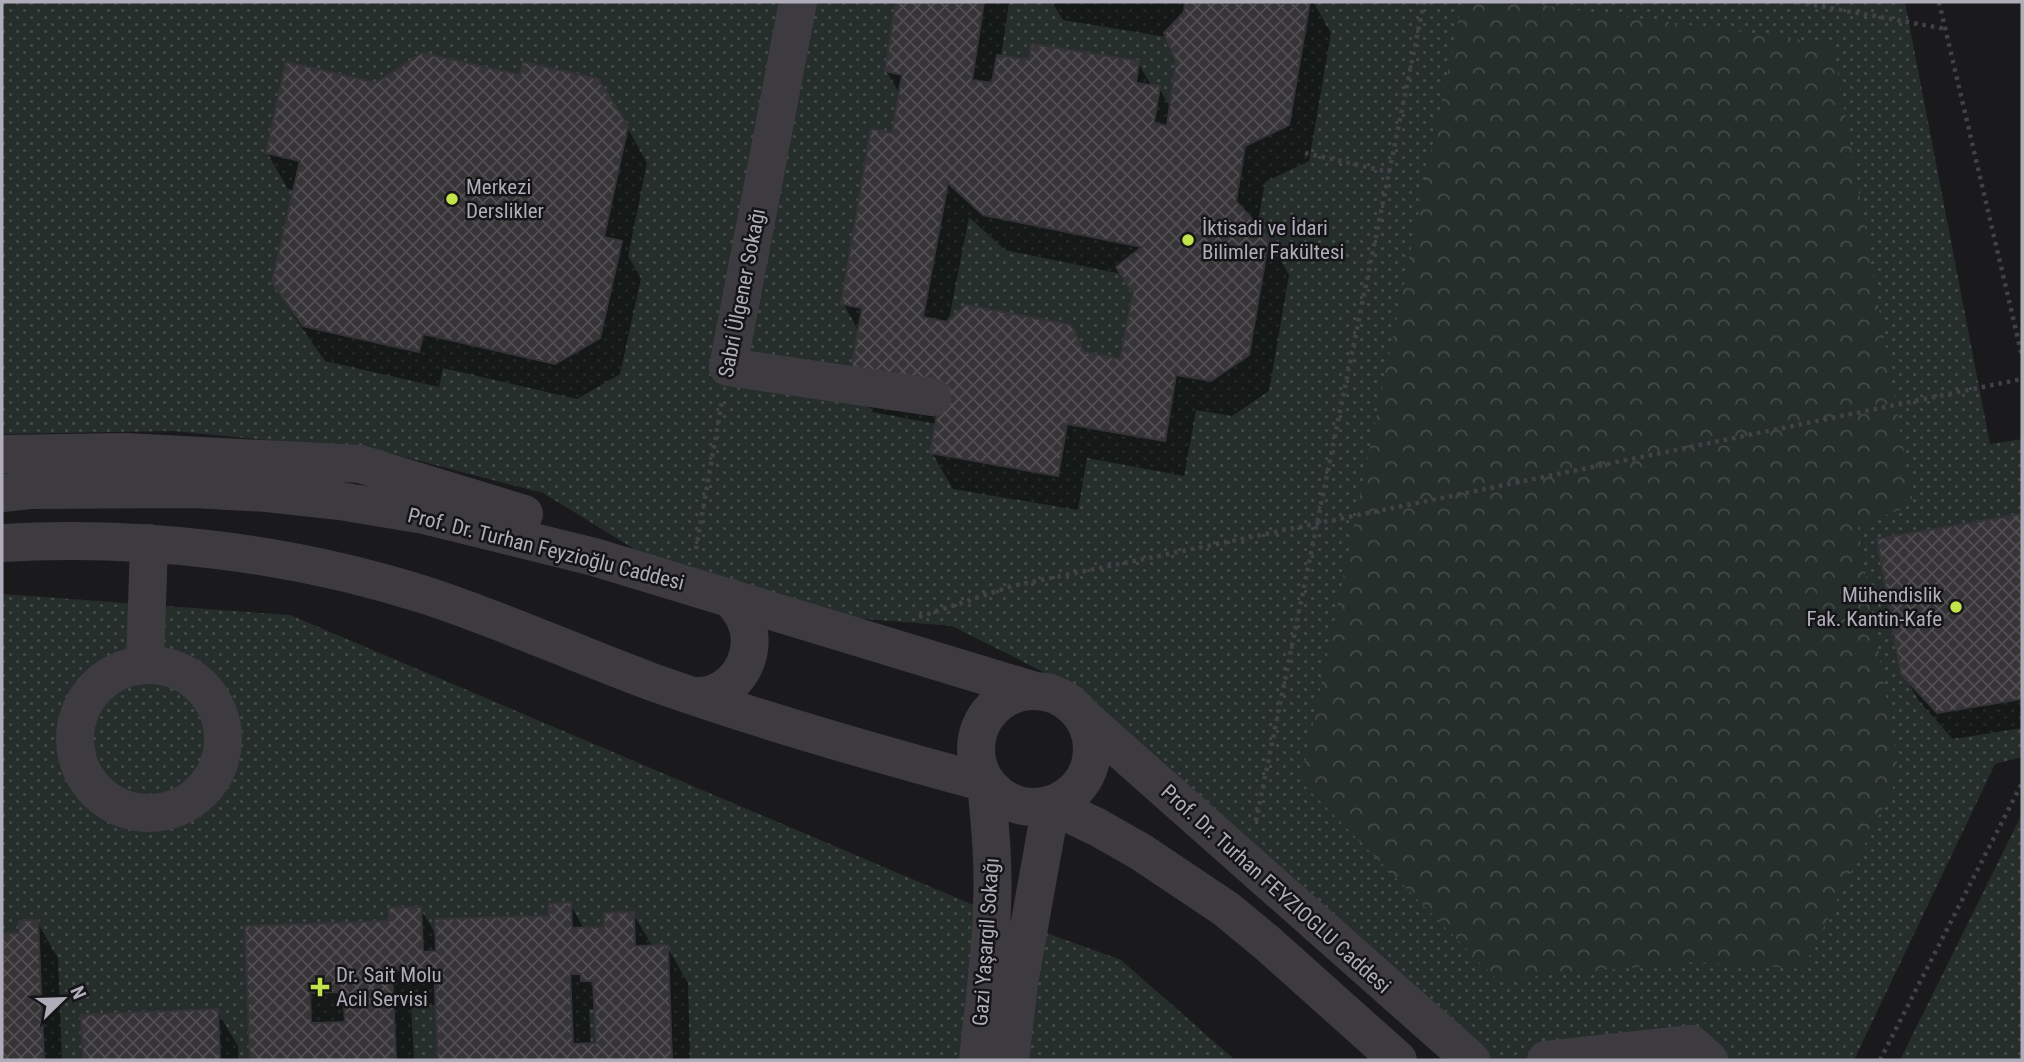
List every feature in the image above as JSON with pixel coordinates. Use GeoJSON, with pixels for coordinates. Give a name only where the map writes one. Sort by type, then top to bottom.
{"type":"FeatureCollection","features":[{"type":"Feature","properties":{"kind":"street","name":"Sabri Ülgener Sokağı"},"geometry":{"type":"LineString","coordinates":[[728,367],[798,2]]}},
{"type":"Feature","properties":{"kind":"street"},"geometry":{"type":"LineString","coordinates":[[728,367],[932,397]]}},
{"type":"Feature","properties":{"kind":"street"},"geometry":{"type":"LineString","coordinates":[[2,454],[125,452],[360,464],[537,518],[594,557]]}},
{"type":"Feature","properties":{"kind":"street","name":"Prof. Dr. Turhan Feyzioğlu Caddesi"},"geometry":{"type":"LineString","coordinates":[[2,493],[30,490],[194,489],[340,501],[424,515],[594,557],[1035,691]]}},
{"type":"Feature","properties":{"kind":"street"},"geometry":{"type":"LineString","coordinates":[[2,543],[149,543],[241,553],[363,578],[425,595],[640,677],[763,719],[986,783]]}},
{"type":"Feature","properties":{"kind":"street"},"geometry":{"type":"LineString","coordinates":[[145,664],[149,543]]}},
{"type":"Feature","properties":{"kind":"street"},"geometry":{"type":"LineString","coordinates":[[696,696],[712,694],[726,687],[738,676],[747,662],[750,633],[739,607],[729,597]]}},
{"type":"Feature","properties":{"kind":"street"},"geometry":{"type":"LineString","coordinates":[[1035,691],[1053,694],[1069,702],[1082,716],[1090,733],[1090,768],[1081,785],[1067,798],[1051,805],[1033,807],[1015,804],[999,796],[986,783],[978,766],[976,748],[979,730],[1000,701],[1017,693],[1035,691]]}},
{"type":"Feature","properties":{"kind":"street","name":"Prof. Dr. Turhan FEYZIOGLU Caddesi"},"geometry":{"type":"LineString","coordinates":[[1082,716],[1471,1060]]}},
{"type":"Feature","properties":{"kind":"street","name":"Gazi Yaşargil Sokağı"},"geometry":{"type":"LineString","coordinates":[[978,1060],[993,905],[992,844],[986,783]]}},
{"type":"Feature","properties":{"kind":"street"},"geometry":{"type":"LineString","coordinates":[[1051,805],[1141,852],[1226,909],[1398,1060]]}},
{"type":"Feature","properties":{"kind":"street","name":"Gazi Yaşargil Sokağı"},"geometry":{"type":"LineString","coordinates":[[1010,1060],[1019,984],[1051,805]]}},
{"type":"Feature","properties":{"kind":"street"},"geometry":{"type":"LineString","coordinates":[[1564,1059],[1691,1044],[1709,1060]]}},
{"type":"Feature","properties":{"kind":"path"},"geometry":{"type":"LineString","coordinates":[[1247,863],[1424,2]]}},
{"type":"Feature","properties":{"kind":"path"},"geometry":{"type":"LineString","coordinates":[[1797,2],[1946,29]]}},
{"type":"Feature","properties":{"kind":"path"},"geometry":{"type":"LineString","coordinates":[[1939,2],[2022,356]]}},
{"type":"Feature","properties":{"kind":"path"},"geometry":{"type":"LineString","coordinates":[[1305,153],[1390,172]]}},
{"type":"Feature","properties":{"kind":"path","name":"Sabri Ülgener Sokağı"},"geometry":{"type":"LineString","coordinates":[[690,585],[728,367]]}},
{"type":"Feature","properties":{"kind":"path"},"geometry":{"type":"LineString","coordinates":[[859,637],[1012,586],[2022,379]]}},
{"type":"Feature","properties":{"kind":"path"},"geometry":{"type":"LineString","coordinates":[[1880,1060],[2022,783]]}},
{"type":"Feature","properties":{"kind":"green space"},"geometry":{"type":"Polygon","coordinates":[[[2,2],[1905,2],[1990,444],[2022,439],[2022,757],[1995,764],[1854,1060],[1476,1060],[1104,731],[1045,673],[952,626],[842,617],[644,555],[543,493],[381,451],[173,431],[2,434],[2,2]]]}},
{"type":"Feature","properties":{"kind":"green space"},"geometry":{"type":"Polygon","coordinates":[[[1462,2],[1518,2],[1833,44],[1913,504],[1858,527],[1899,775],[1803,969],[1695,962],[1497,980],[1301,782],[1462,2]]]}},
{"type":"Feature","properties":{"kind":"green space"},"geometry":{"type":"Polygon","coordinates":[[[2,594],[290,615],[997,915],[1121,960],[1235,1060],[2,1060],[2,594]]]}},
{"type":"Feature","properties":{"kind":"green space"},"geometry":{"type":"Polygon","coordinates":[[[2022,814],[2022,1060],[1900,1060],[2022,814]]]}},
{"type":"Feature","properties":{"kind":"building","name":"İktisadi ve İdari Bilimler Fakültesi"},"geometry":{"type":"Polygon","coordinates":[[[896,2],[984,2],[972,80],[992,83],[997,55],[1029,60],[1031,44],[1139,61],[1136,83],[1160,86],[1154,123],[1167,126],[1176,61],[1164,33],[1184,12],[1185,2],[1310,2],[1289,125],[1245,146],[1236,201],[1269,238],[1249,355],[1211,381],[1176,375],[1165,441],[1067,424],[1058,476],[930,453],[941,393],[850,377],[862,308],[841,304],[871,129],[892,133],[902,75],[885,71],[896,2]],[[948,183],[923,317],[947,322],[966,305],[1071,325],[1084,352],[1120,359],[1133,293],[1116,267],[1142,247],[983,215],[948,183]]]}},
{"type":"Feature","properties":{"kind":"building","name":"Merkezi Derslikler"},"geometry":{"type":"Polygon","coordinates":[[[422,53],[520,75],[523,62],[598,79],[628,126],[604,237],[622,241],[600,338],[555,364],[423,334],[419,352],[303,326],[272,282],[300,161],[266,153],[286,62],[376,83],[422,53]]]}},
{"type":"Feature","properties":{"kind":"building","name":"Mühendislik Fak. Kantin-Kafe"},"geometry":{"type":"Polygon","coordinates":[[[2022,514],[2022,699],[1937,713],[1901,674],[1877,539],[2022,514]]]}},
{"type":"Feature","properties":{"kind":"building","name":"Dr. Sait Molu Acil Servisi"},"geometry":{"type":"Polygon","coordinates":[[[571,902],[572,928],[604,927],[604,913],[634,912],[635,946],[668,945],[672,1060],[438,1060],[434,969],[392,971],[396,1060],[250,1060],[245,926],[389,921],[389,908],[421,907],[423,952],[436,951],[435,919],[549,916],[549,904],[571,902]],[[570,974],[573,1044],[596,1043],[593,981],[581,981],[581,974],[570,974]],[[343,992],[310,993],[311,1023],[345,1022],[343,992]]]}},
{"type":"Feature","properties":{"kind":"building"},"geometry":{"type":"Polygon","coordinates":[[[38,920],[44,1060],[2,1060],[2,934],[19,933],[19,921],[38,920]]]}},
{"type":"Feature","properties":{"kind":"building"},"geometry":{"type":"Polygon","coordinates":[[[218,1009],[220,1060],[83,1060],[81,1015],[218,1009]]]}},
{"type":"Feature","properties":{"kind":"place","name":"Merkezi Derslikler"},"geometry":{"type":"Point","coordinates":[452,199]}},
{"type":"Feature","properties":{"kind":"place","name":"İktisadi ve İdari Bilimler Fakültesi"},"geometry":{"type":"Point","coordinates":[1188,240]}},
{"type":"Feature","properties":{"kind":"place","name":"Mühendislik Fak. Kantin-Kafe"},"geometry":{"type":"Point","coordinates":[1956,607]}},
{"type":"Feature","properties":{"kind":"place","name":"Dr. Sait Molu Acil Servisi"},"geometry":{"type":"Point","coordinates":[320,987]}}]}
